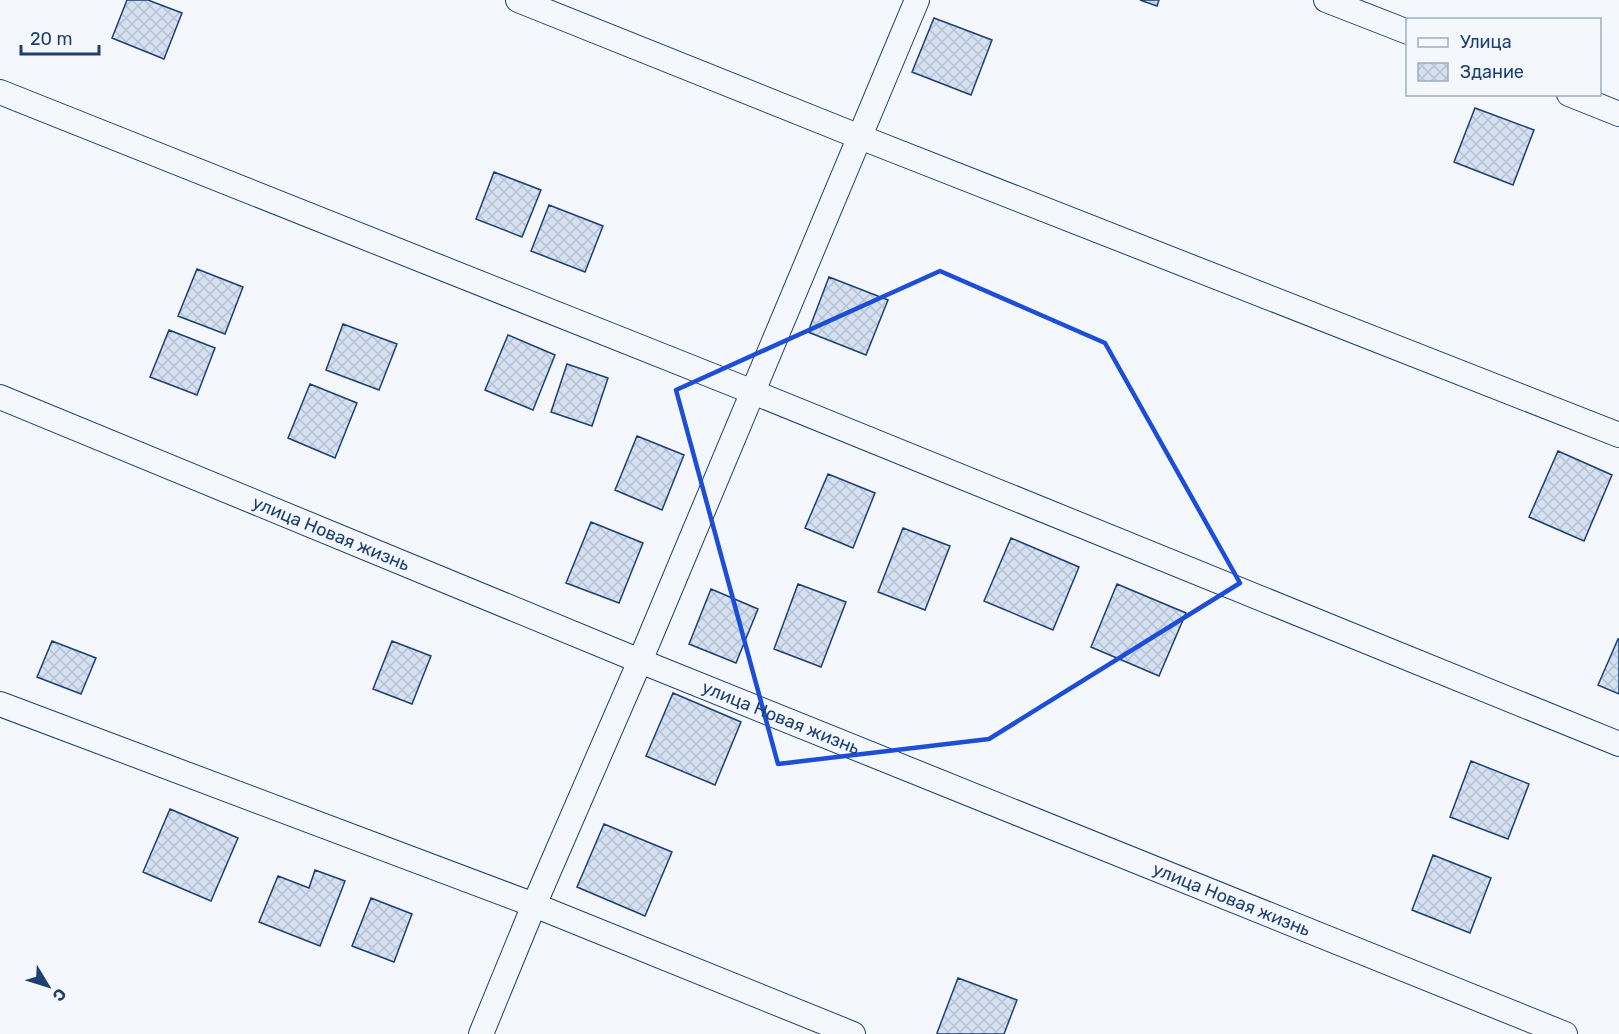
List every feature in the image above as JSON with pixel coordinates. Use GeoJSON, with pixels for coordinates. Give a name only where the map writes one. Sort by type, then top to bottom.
{"type":"FeatureCollection","features":[{"type":"Feature","properties":{"kind":"street"},"geometry":{"type":"LineString","coordinates":[[518,0],[860,138],[1619,435]]}},
{"type":"Feature","properties":{"kind":"street"},"geometry":{"type":"LineString","coordinates":[[481,1034],[917,0]]}},
{"type":"Feature","properties":{"kind":"street"},"geometry":{"type":"LineString","coordinates":[[1326,0],[1406,32]]}},
{"type":"Feature","properties":{"kind":"street"},"geometry":{"type":"LineString","coordinates":[[0,92],[753,392],[1619,744]]}},
{"type":"Feature","properties":{"kind":"street"},"geometry":{"type":"LineString","coordinates":[[1574,96],[1619,114]]}},
{"type":"Feature","properties":{"kind":"street","name":"улица Новая жизнь"},"geometry":{"type":"LineString","coordinates":[[0,397],[640,660],[1565,1034]]}},
{"type":"Feature","properties":{"kind":"street"},"geometry":{"type":"LineString","coordinates":[[0,704],[534,905],[853,1034]]}},
{"type":"Feature","properties":{"kind":"highlighted area"},"geometry":{"type":"Polygon","coordinates":[[[940,271],[1105,343],[1240,583],[989,739],[778,764],[676,390],[940,271]]]}},
{"type":"Feature","properties":{"kind":"building"},"geometry":{"type":"Polygon","coordinates":[[[127,0],[148,0],[182,13],[164,59],[112,38],[127,0]]]}},
{"type":"Feature","properties":{"kind":"building"},"geometry":{"type":"Polygon","coordinates":[[[1140,0],[1159,0],[1157,6],[1140,0]]]}},
{"type":"Feature","properties":{"kind":"building"},"geometry":{"type":"Polygon","coordinates":[[[934,18],[992,40],[971,95],[912,72],[934,18]]]}},
{"type":"Feature","properties":{"kind":"building"},"geometry":{"type":"Polygon","coordinates":[[[1475,108],[1534,130],[1513,185],[1454,162],[1475,108]]]}},
{"type":"Feature","properties":{"kind":"building"},"geometry":{"type":"Polygon","coordinates":[[[494,172],[541,190],[522,237],[476,219],[494,172]]]}},
{"type":"Feature","properties":{"kind":"building"},"geometry":{"type":"Polygon","coordinates":[[[549,205],[603,226],[585,272],[531,251],[549,205]]]}},
{"type":"Feature","properties":{"kind":"building"},"geometry":{"type":"Polygon","coordinates":[[[197,269],[243,287],[225,334],[178,316],[197,269]]]}},
{"type":"Feature","properties":{"kind":"building"},"geometry":{"type":"Polygon","coordinates":[[[829,277],[888,300],[866,355],[808,332],[829,277]]]}},
{"type":"Feature","properties":{"kind":"building"},"geometry":{"type":"Polygon","coordinates":[[[343,324],[397,344],[379,390],[326,370],[343,324]]]}},
{"type":"Feature","properties":{"kind":"building"},"geometry":{"type":"Polygon","coordinates":[[[169,330],[215,348],[197,395],[150,377],[169,330]]]}},
{"type":"Feature","properties":{"kind":"building"},"geometry":{"type":"Polygon","coordinates":[[[508,335],[555,355],[533,410],[485,390],[508,335]]]}},
{"type":"Feature","properties":{"kind":"building"},"geometry":{"type":"Polygon","coordinates":[[[567,364],[608,378],[592,426],[551,412],[567,364]]]}},
{"type":"Feature","properties":{"kind":"building"},"geometry":{"type":"Polygon","coordinates":[[[310,384],[357,403],[335,458],[288,438],[310,384]]]}},
{"type":"Feature","properties":{"kind":"building"},"geometry":{"type":"Polygon","coordinates":[[[637,436],[684,455],[662,510],[615,490],[637,436]]]}},
{"type":"Feature","properties":{"kind":"building"},"geometry":{"type":"Polygon","coordinates":[[[1558,451],[1612,475],[1584,541],[1529,517],[1558,451]]]}},
{"type":"Feature","properties":{"kind":"building"},"geometry":{"type":"Polygon","coordinates":[[[828,474],[875,493],[853,548],[805,528],[828,474]]]}},
{"type":"Feature","properties":{"kind":"building"},"geometry":{"type":"Polygon","coordinates":[[[591,522],[643,543],[619,603],[566,583],[591,522]]]}},
{"type":"Feature","properties":{"kind":"building"},"geometry":{"type":"Polygon","coordinates":[[[903,528],[950,546],[925,610],[878,592],[903,528]]]}},
{"type":"Feature","properties":{"kind":"building"},"geometry":{"type":"Polygon","coordinates":[[[1011,538],[1079,567],[1053,630],[984,601],[1011,538]]]}},
{"type":"Feature","properties":{"kind":"building"},"geometry":{"type":"Polygon","coordinates":[[[798,584],[846,602],[821,667],[774,649],[798,584]]]}},
{"type":"Feature","properties":{"kind":"building"},"geometry":{"type":"Polygon","coordinates":[[[1117,584],[1186,613],[1159,676],[1091,647],[1117,584]]]}},
{"type":"Feature","properties":{"kind":"building"},"geometry":{"type":"Polygon","coordinates":[[[711,589],[758,609],[736,663],[689,644],[711,589]]]}},
{"type":"Feature","properties":{"kind":"building"},"geometry":{"type":"Polygon","coordinates":[[[1619,639],[1619,694],[1598,685],[1619,639]]]}},
{"type":"Feature","properties":{"kind":"building"},"geometry":{"type":"Polygon","coordinates":[[[52,641],[96,658],[81,694],[37,677],[52,641]]]}},
{"type":"Feature","properties":{"kind":"building"},"geometry":{"type":"Polygon","coordinates":[[[392,641],[431,656],[412,704],[373,689],[392,641]]]}},
{"type":"Feature","properties":{"kind":"building"},"geometry":{"type":"Polygon","coordinates":[[[673,693],[741,722],[715,785],[646,756],[673,693]]]}},
{"type":"Feature","properties":{"kind":"building"},"geometry":{"type":"Polygon","coordinates":[[[1471,761],[1529,784],[1508,839],[1450,817],[1471,761]]]}},
{"type":"Feature","properties":{"kind":"building"},"geometry":{"type":"Polygon","coordinates":[[[170,809],[238,838],[211,901],[143,872],[170,809]]]}},
{"type":"Feature","properties":{"kind":"building"},"geometry":{"type":"Polygon","coordinates":[[[604,824],[672,852],[645,916],[577,887],[604,824]]]}},
{"type":"Feature","properties":{"kind":"building"},"geometry":{"type":"Polygon","coordinates":[[[1433,855],[1491,878],[1470,933],[1412,910],[1433,855]]]}},
{"type":"Feature","properties":{"kind":"building"},"geometry":{"type":"Polygon","coordinates":[[[315,870],[345,881],[320,946],[259,922],[278,876],[309,888],[315,870]]]}},
{"type":"Feature","properties":{"kind":"building"},"geometry":{"type":"Polygon","coordinates":[[[371,898],[412,914],[394,962],[352,946],[371,898]]]}},
{"type":"Feature","properties":{"kind":"building"},"geometry":{"type":"Polygon","coordinates":[[[958,978],[1017,1000],[1004,1034],[937,1033],[958,978]]]}}]}
